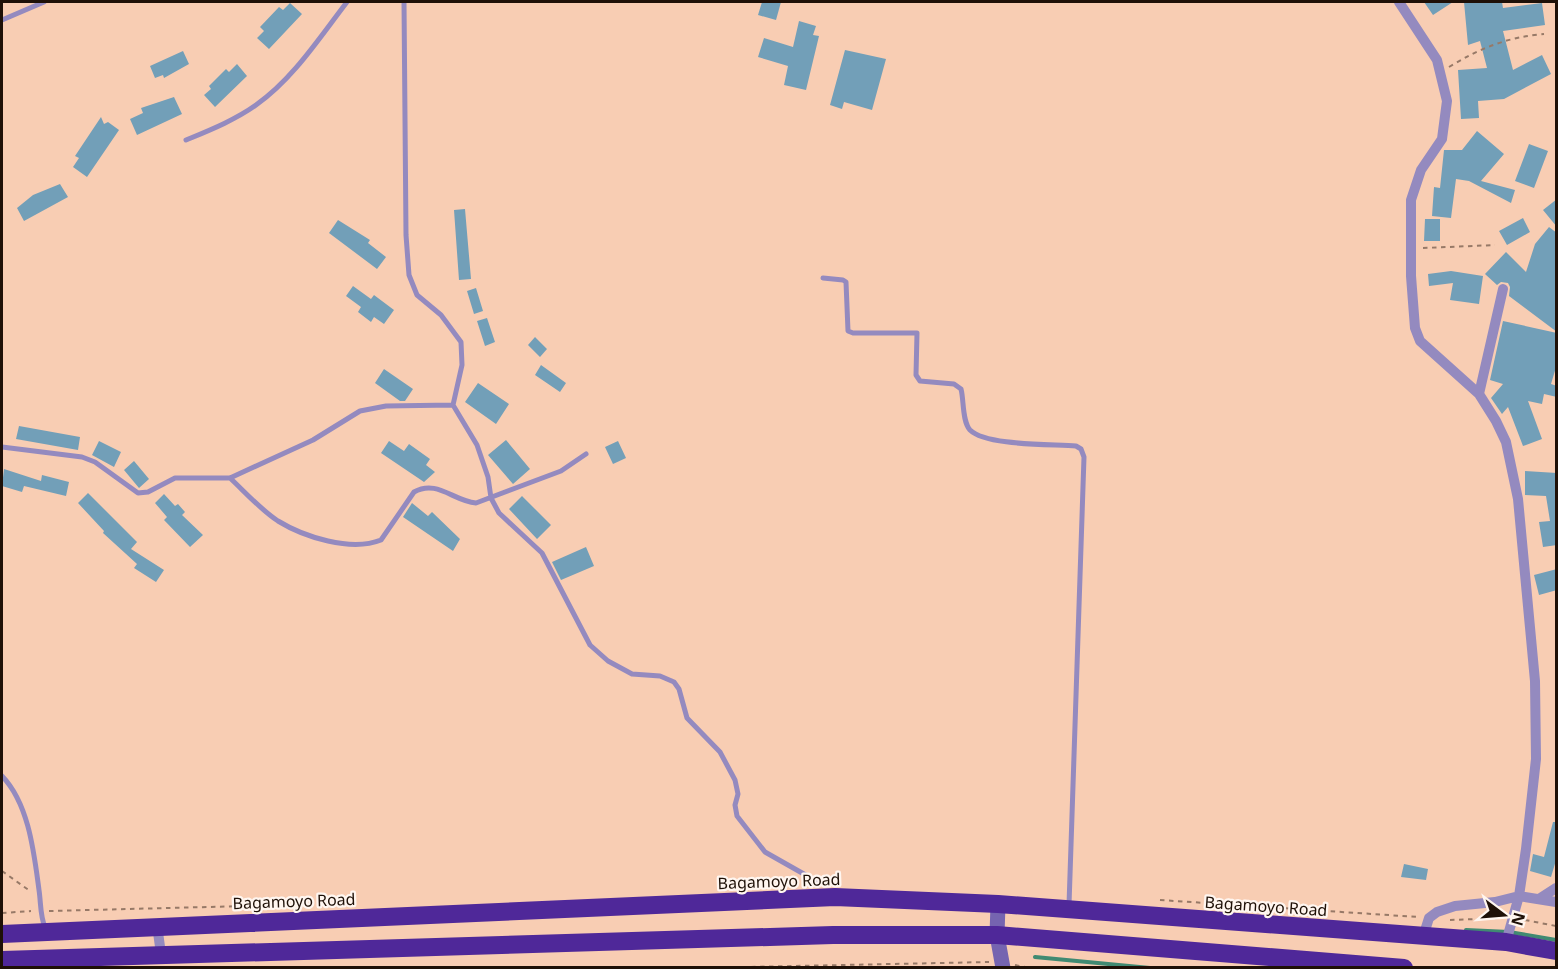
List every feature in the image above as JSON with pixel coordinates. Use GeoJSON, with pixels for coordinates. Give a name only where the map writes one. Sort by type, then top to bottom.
{"type":"FeatureCollection","features":[{"type":"Feature","properties":{"kind":"highway","name":"Bagamoyo Road"},"geometry":{"type":"LineString","coordinates":[[2,934],[836,897],[998,904],[1506,942],[1557,951]]}},
{"type":"Feature","properties":{"kind":"highway"},"geometry":{"type":"LineString","coordinates":[[2,960],[161,958],[833,935],[997,935],[1404,968]]}},
{"type":"Feature","properties":{"kind":"main road"},"geometry":{"type":"LineString","coordinates":[[998,904],[997,935],[1002,965]]}},
{"type":"Feature","properties":{"kind":"street"},"geometry":{"type":"LineString","coordinates":[[1399,2],[1442,72],[1447,101],[1445,130],[1416,181],[1411,200],[1413,313],[1420,341],[1479,394],[1506,442],[1515,480],[1535,681],[1534,791],[1519,896],[1506,942]]}},
{"type":"Feature","properties":{"kind":"street"},"geometry":{"type":"LineString","coordinates":[[1479,394],[1503,289]]}},
{"type":"Feature","properties":{"kind":"street"},"geometry":{"type":"LineString","coordinates":[[1539,899],[1557,888]]}},
{"type":"Feature","properties":{"kind":"street"},"geometry":{"type":"LineString","coordinates":[[1423,937],[1429,918],[1437,912],[1455,906],[1495,902],[1519,896],[1557,902]]}},
{"type":"Feature","properties":{"kind":"street"},"geometry":{"type":"LineString","coordinates":[[158,926],[161,958]]}},
{"type":"Feature","properties":{"kind":"lane"},"geometry":{"type":"LineString","coordinates":[[2,20],[44,2]]}},
{"type":"Feature","properties":{"kind":"lane"},"geometry":{"type":"LineString","coordinates":[[186,140],[221,125],[256,105],[284,81],[347,2]]}},
{"type":"Feature","properties":{"kind":"lane"},"geometry":{"type":"LineString","coordinates":[[404,2],[406,235],[409,275],[417,295],[441,315],[461,342],[462,365],[453,405],[477,445],[488,477],[490,498],[499,513],[542,553],[590,645],[608,661],[632,674],[660,676],[674,682],[687,718],[720,752],[735,780],[738,794],[735,806],[737,816],[765,852],[818,882]]}},
{"type":"Feature","properties":{"kind":"lane"},"geometry":{"type":"LineString","coordinates":[[823,278],[846,282],[848,331],[917,333],[916,375],[920,381],[954,384],[961,389],[966,423],[970,430],[983,438],[1076,446],[1082,449],[1084,457],[1069,910]]}},
{"type":"Feature","properties":{"kind":"lane"},"geometry":{"type":"LineString","coordinates":[[2,447],[82,457],[95,462],[138,493],[148,492],[175,478],[230,478],[313,440],[360,411],[386,406],[453,405]]}},
{"type":"Feature","properties":{"kind":"lane"},"geometry":{"type":"LineString","coordinates":[[230,478],[277,520],[303,532],[342,543],[364,545],[381,540],[414,492],[421,488],[434,488],[470,502],[490,498],[561,471],[586,454]]}},
{"type":"Feature","properties":{"kind":"lane"},"geometry":{"type":"LineString","coordinates":[[2,776],[8,782],[22,813],[33,846],[44,924],[48,931]]}},
{"type":"Feature","properties":{"kind":"path"},"geometry":{"type":"LineString","coordinates":[[1442,72],[1471,53],[1496,43],[1521,36],[1544,34]]}},
{"type":"Feature","properties":{"kind":"path"},"geometry":{"type":"LineString","coordinates":[[1411,248],[1495,245]]}},
{"type":"Feature","properties":{"kind":"path"},"geometry":{"type":"LineString","coordinates":[[2,871],[40,897]]}},
{"type":"Feature","properties":{"kind":"path"},"geometry":{"type":"LineString","coordinates":[[1429,918],[1462,921],[1513,918],[1557,926]]}},
{"type":"Feature","properties":{"kind":"path"},"geometry":{"type":"LineString","coordinates":[[697,968],[1002,965],[1030,968]]}},
{"type":"Feature","properties":{"kind":"building"},"geometry":{"type":"Polygon","coordinates":[[[762,2],[781,2],[776,20],[758,15],[762,2]]]}},
{"type":"Feature","properties":{"kind":"building"},"geometry":{"type":"Polygon","coordinates":[[[1424,2],[1453,2],[1433,15],[1424,2]]]}},
{"type":"Feature","properties":{"kind":"building"},"geometry":{"type":"Polygon","coordinates":[[[1464,2],[1502,2],[1503,8],[1542,3],[1545,25],[1503,31],[1513,70],[1542,55],[1551,74],[1504,99],[1478,101],[1479,118],[1461,119],[1458,70],[1487,68],[1480,41],[1468,45],[1464,2]]]}},
{"type":"Feature","properties":{"kind":"building"},"geometry":{"type":"Polygon","coordinates":[[[290,3],[302,14],[269,49],[257,38],[264,31],[260,27],[279,7],[283,10],[290,3]]]}},
{"type":"Feature","properties":{"kind":"building"},"geometry":{"type":"Polygon","coordinates":[[[799,21],[816,26],[813,35],[819,36],[806,90],[784,85],[788,66],[758,57],[764,38],[793,47],[799,21]]]}},
{"type":"Feature","properties":{"kind":"building"},"geometry":{"type":"Polygon","coordinates":[[[845,50],[886,59],[872,110],[844,102],[842,109],[830,105],[845,50]]]}},
{"type":"Feature","properties":{"kind":"building"},"geometry":{"type":"Polygon","coordinates":[[[183,51],[189,64],[164,78],[163,75],[155,78],[150,66],[183,51]]]}},
{"type":"Feature","properties":{"kind":"building"},"geometry":{"type":"Polygon","coordinates":[[[237,64],[247,76],[215,107],[204,95],[211,89],[209,86],[226,69],[229,72],[237,64]]]}},
{"type":"Feature","properties":{"kind":"building"},"geometry":{"type":"Polygon","coordinates":[[[174,97],[182,114],[137,135],[130,119],[143,113],[141,108],[174,97]]]}},
{"type":"Feature","properties":{"kind":"building"},"geometry":{"type":"Polygon","coordinates":[[[101,117],[104,124],[108,122],[119,130],[87,177],[73,167],[79,158],[75,156],[101,117]]]}},
{"type":"Feature","properties":{"kind":"building"},"geometry":{"type":"Polygon","coordinates":[[[1477,131],[1504,154],[1481,181],[1515,190],[1511,203],[1469,181],[1456,179],[1451,218],[1432,216],[1434,187],[1440,188],[1444,150],[1462,150],[1477,131]]]}},
{"type":"Feature","properties":{"kind":"building"},"geometry":{"type":"Polygon","coordinates":[[[1529,144],[1548,151],[1534,188],[1515,181],[1529,144]]]}},
{"type":"Feature","properties":{"kind":"building"},"geometry":{"type":"Polygon","coordinates":[[[60,184],[68,197],[24,221],[17,208],[33,195],[60,184]]]}},
{"type":"Feature","properties":{"kind":"building"},"geometry":{"type":"Polygon","coordinates":[[[1557,199],[1557,227],[1543,210],[1557,199]]]}},
{"type":"Feature","properties":{"kind":"building"},"geometry":{"type":"Polygon","coordinates":[[[465,209],[471,279],[459,280],[454,210],[465,209]]]}},
{"type":"Feature","properties":{"kind":"building"},"geometry":{"type":"Polygon","coordinates":[[[1523,218],[1530,232],[1507,245],[1499,231],[1523,218]]]}},
{"type":"Feature","properties":{"kind":"building"},"geometry":{"type":"Polygon","coordinates":[[[1425,219],[1440,219],[1440,241],[1424,241],[1425,219]]]}},
{"type":"Feature","properties":{"kind":"building"},"geometry":{"type":"Polygon","coordinates":[[[338,220],[370,240],[368,243],[386,257],[377,269],[329,233],[338,220]]]}},
{"type":"Feature","properties":{"kind":"building"},"geometry":{"type":"Polygon","coordinates":[[[1549,227],[1557,233],[1557,332],[1509,296],[1508,283],[1501,282],[1497,285],[1485,274],[1506,252],[1526,272],[1535,244],[1549,227]]]}},
{"type":"Feature","properties":{"kind":"building"},"geometry":{"type":"Polygon","coordinates":[[[1451,271],[1483,276],[1479,304],[1450,300],[1453,283],[1429,286],[1428,274],[1451,271]]]}},
{"type":"Feature","properties":{"kind":"building"},"geometry":{"type":"Polygon","coordinates":[[[353,286],[371,299],[374,295],[394,310],[384,324],[374,317],[371,322],[358,312],[361,307],[346,296],[353,286]]]}},
{"type":"Feature","properties":{"kind":"building"},"geometry":{"type":"Polygon","coordinates":[[[476,288],[483,311],[474,314],[467,291],[476,288]]]}},
{"type":"Feature","properties":{"kind":"building"},"geometry":{"type":"Polygon","coordinates":[[[487,318],[495,342],[485,346],[477,321],[487,318]]]}},
{"type":"Feature","properties":{"kind":"building"},"geometry":{"type":"Polygon","coordinates":[[[1503,321],[1557,333],[1557,364],[1551,384],[1557,386],[1557,397],[1544,394],[1542,404],[1528,401],[1542,439],[1523,446],[1508,407],[1502,414],[1491,398],[1503,384],[1490,380],[1503,321]]]}},
{"type":"Feature","properties":{"kind":"building"},"geometry":{"type":"Polygon","coordinates":[[[535,337],[547,349],[540,357],[528,345],[535,337]]]}},
{"type":"Feature","properties":{"kind":"building"},"geometry":{"type":"Polygon","coordinates":[[[541,365],[566,383],[560,392],[535,375],[541,365]]]}},
{"type":"Feature","properties":{"kind":"building"},"geometry":{"type":"Polygon","coordinates":[[[384,369],[413,389],[405,401],[400,401],[375,383],[384,369]]]}},
{"type":"Feature","properties":{"kind":"building"},"geometry":{"type":"Polygon","coordinates":[[[478,383],[509,404],[496,424],[465,402],[478,383]]]}},
{"type":"Feature","properties":{"kind":"building"},"geometry":{"type":"Polygon","coordinates":[[[19,426],[80,437],[78,450],[16,439],[19,426]]]}},
{"type":"Feature","properties":{"kind":"building"},"geometry":{"type":"Polygon","coordinates":[[[506,440],[530,469],[513,484],[488,455],[506,440]]]}},
{"type":"Feature","properties":{"kind":"building"},"geometry":{"type":"Polygon","coordinates":[[[99,441],[121,452],[114,467],[92,455],[99,441]]]}},
{"type":"Feature","properties":{"kind":"building"},"geometry":{"type":"Polygon","coordinates":[[[389,441],[404,451],[409,444],[430,459],[426,465],[435,472],[424,482],[381,453],[389,441]]]}},
{"type":"Feature","properties":{"kind":"building"},"geometry":{"type":"Polygon","coordinates":[[[618,441],[626,458],[613,464],[605,447],[618,441]]]}},
{"type":"Feature","properties":{"kind":"building"},"geometry":{"type":"Polygon","coordinates":[[[134,461],[149,479],[139,488],[124,470],[134,461]]]}},
{"type":"Feature","properties":{"kind":"building"},"geometry":{"type":"Polygon","coordinates":[[[4,469],[41,481],[42,475],[69,482],[66,496],[24,486],[22,492],[2,486],[4,469]]]}},
{"type":"Feature","properties":{"kind":"building"},"geometry":{"type":"Polygon","coordinates":[[[1525,471],[1557,473],[1557,545],[1543,547],[1539,522],[1550,521],[1546,496],[1525,495],[1525,471]]]}},
{"type":"Feature","properties":{"kind":"building"},"geometry":{"type":"Polygon","coordinates":[[[88,493],[137,542],[131,549],[164,570],[156,582],[134,568],[137,564],[103,533],[104,531],[78,503],[88,493]]]}},
{"type":"Feature","properties":{"kind":"building"},"geometry":{"type":"Polygon","coordinates":[[[164,494],[175,506],[178,504],[185,512],[182,515],[203,535],[190,547],[164,520],[167,517],[155,503],[164,494]]]}},
{"type":"Feature","properties":{"kind":"building"},"geometry":{"type":"Polygon","coordinates":[[[522,496],[551,525],[537,539],[509,509],[522,496]]]}},
{"type":"Feature","properties":{"kind":"building"},"geometry":{"type":"Polygon","coordinates":[[[412,503],[428,516],[432,512],[460,539],[453,551],[403,517],[412,503]]]}},
{"type":"Feature","properties":{"kind":"building"},"geometry":{"type":"Polygon","coordinates":[[[586,547],[594,566],[561,580],[552,562],[586,547]]]}},
{"type":"Feature","properties":{"kind":"building"},"geometry":{"type":"Polygon","coordinates":[[[1557,569],[1557,590],[1539,595],[1534,575],[1557,569]]]}},
{"type":"Feature","properties":{"kind":"building"},"geometry":{"type":"Polygon","coordinates":[[[1553,822],[1557,822],[1557,857],[1551,877],[1530,871],[1533,854],[1544,857],[1553,822]]]}},
{"type":"Feature","properties":{"kind":"building"},"geometry":{"type":"Polygon","coordinates":[[[1404,864],[1428,869],[1426,880],[1401,877],[1404,864]]]}},
{"type":"Feature","properties":{"kind":"waterway"},"geometry":{"type":"LineString","coordinates":[[1466,930],[1509,932],[1556,940]]}},
{"type":"Feature","properties":{"kind":"waterway"},"geometry":{"type":"LineString","coordinates":[[1035,957],[1150,968]]}}]}
